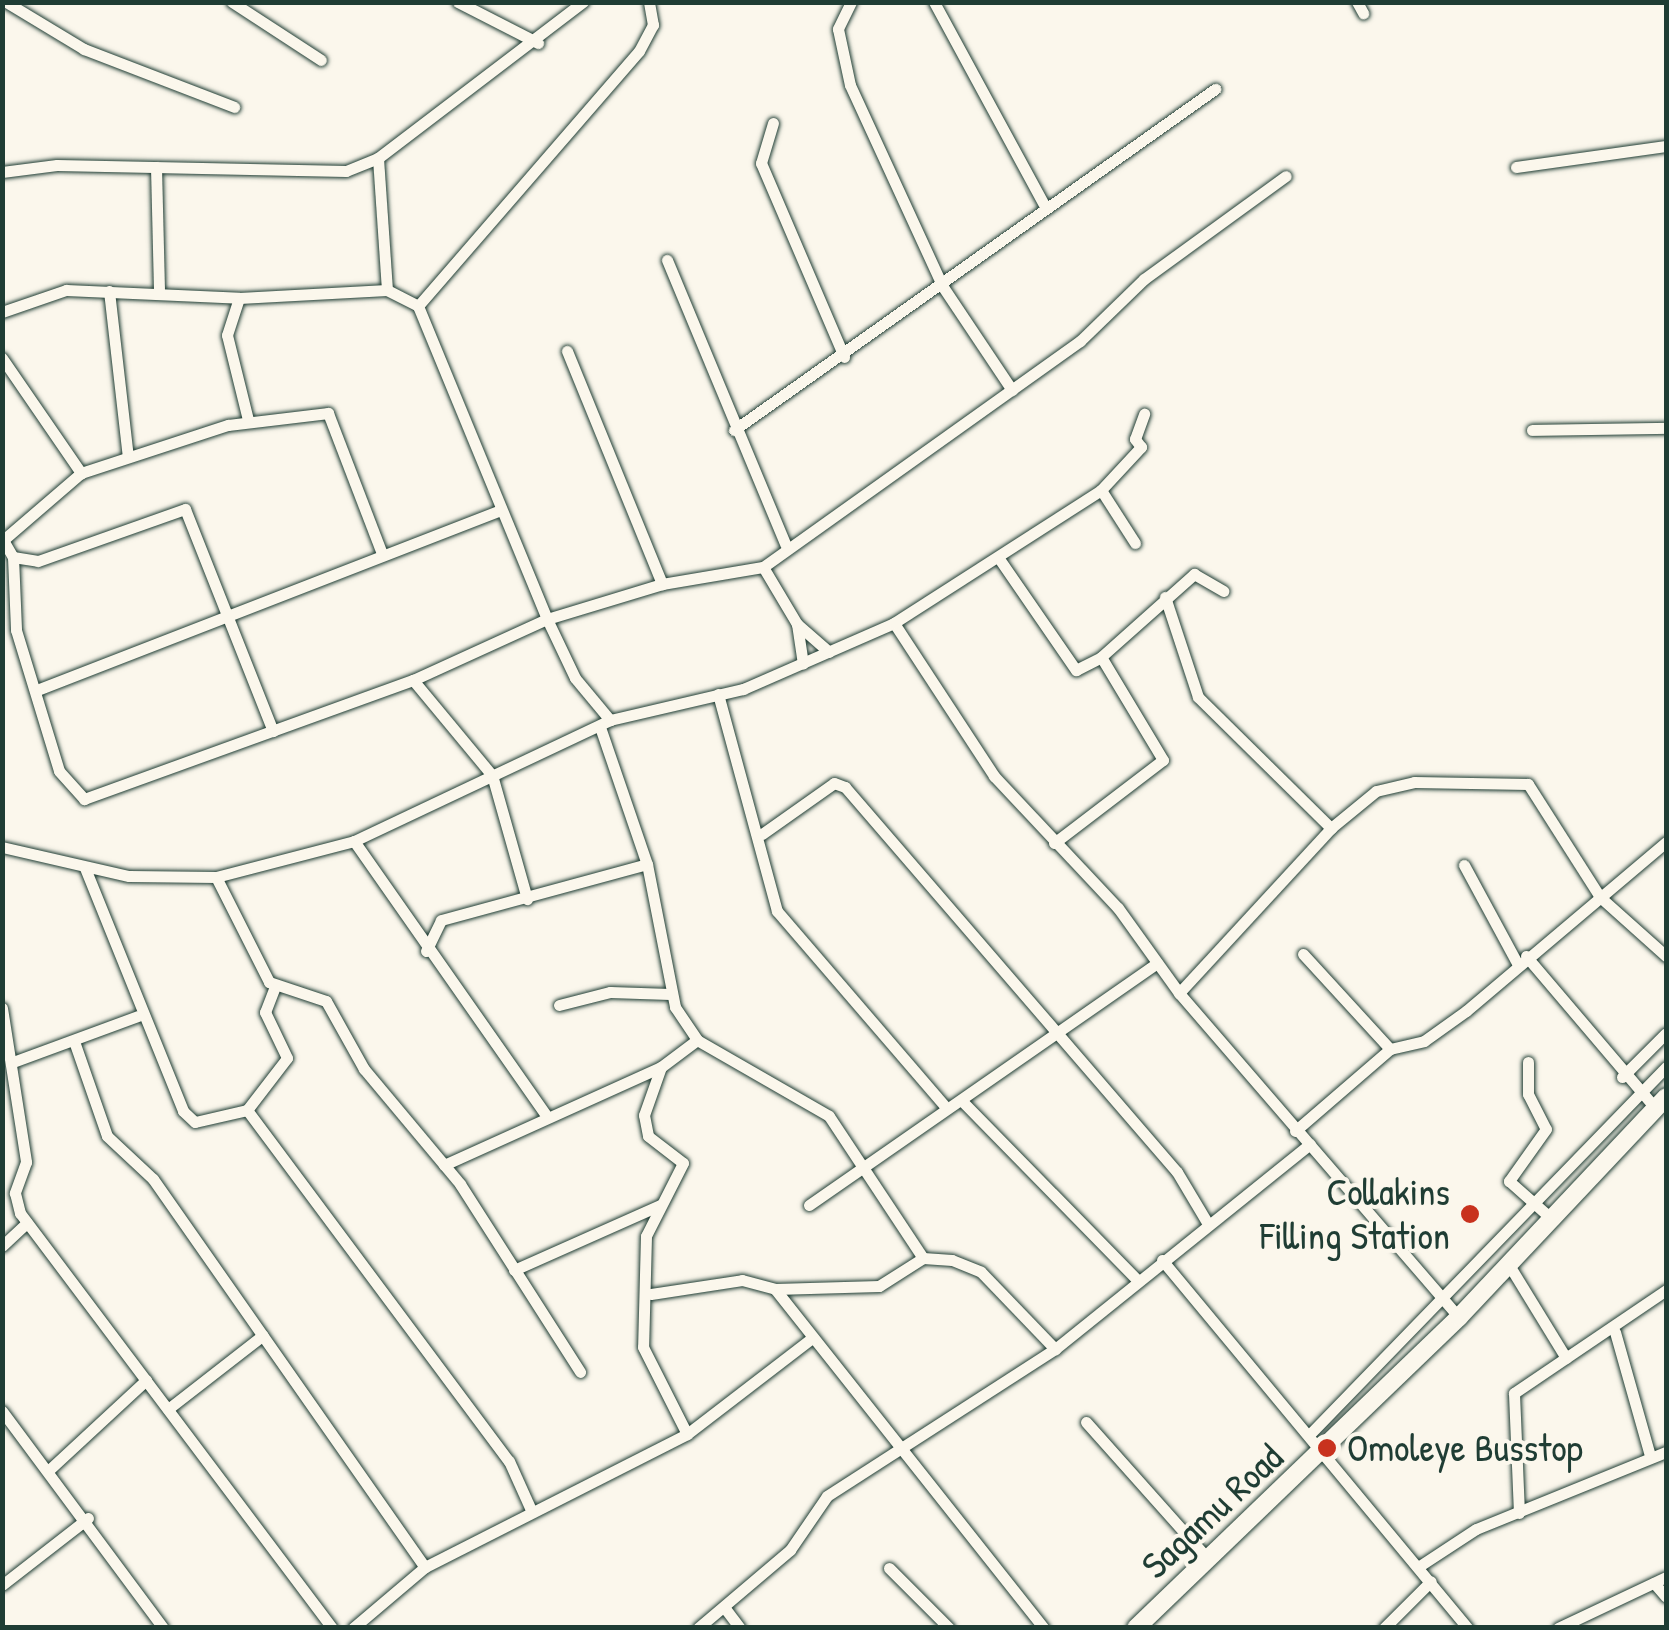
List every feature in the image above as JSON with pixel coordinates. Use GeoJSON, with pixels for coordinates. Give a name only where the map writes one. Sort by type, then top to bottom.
{"type":"FeatureCollection","features":[{"type":"Feature","properties":{"kind":"highway","name":"Sagamu Road"},"geometry":{"type":"LineString","coordinates":[[1136,1628],[1460,1317],[1663,1104]]}},
{"type":"Feature","properties":{"kind":"street"},"geometry":{"type":"LineString","coordinates":[[6,2],[84,49],[234,107]]}},
{"type":"Feature","properties":{"kind":"street"},"geometry":{"type":"LineString","coordinates":[[232,2],[321,60]]}},
{"type":"Feature","properties":{"kind":"street"},"geometry":{"type":"LineString","coordinates":[[458,2],[538,43]]}},
{"type":"Feature","properties":{"kind":"street"},"geometry":{"type":"LineString","coordinates":[[2,172],[156,167],[346,171],[378,158],[538,43],[583,2]]}},
{"type":"Feature","properties":{"kind":"street"},"geometry":{"type":"LineString","coordinates":[[418,306],[639,51],[654,25],[649,2]]}},
{"type":"Feature","properties":{"kind":"street"},"geometry":{"type":"LineString","coordinates":[[852,2],[838,28],[841,63],[942,287],[1012,390]]}},
{"type":"Feature","properties":{"kind":"street"},"geometry":{"type":"LineString","coordinates":[[934,2],[1044,204]]}},
{"type":"Feature","properties":{"kind":"street"},"geometry":{"type":"LineString","coordinates":[[734,430],[942,287],[1044,204],[1215,89]]}},
{"type":"Feature","properties":{"kind":"street"},"geometry":{"type":"LineString","coordinates":[[773,123],[761,163],[844,357]]}},
{"type":"Feature","properties":{"kind":"street"},"geometry":{"type":"LineString","coordinates":[[1516,167],[1666,146]]}},
{"type":"Feature","properties":{"kind":"street"},"geometry":{"type":"LineString","coordinates":[[378,158],[387,290]]}},
{"type":"Feature","properties":{"kind":"street"},"geometry":{"type":"LineString","coordinates":[[156,167],[159,292]]}},
{"type":"Feature","properties":{"kind":"street"},"geometry":{"type":"LineString","coordinates":[[382,554],[328,412],[248,420],[81,473],[3,540],[13,558],[16,630],[64,784],[84,799],[414,680],[547,619],[662,584],[763,567],[785,544],[1012,390],[1286,176]]}},
{"type":"Feature","properties":{"kind":"street"},"geometry":{"type":"LineString","coordinates":[[667,260],[734,430],[785,544]]}},
{"type":"Feature","properties":{"kind":"street"},"geometry":{"type":"LineString","coordinates":[[2,312],[66,290],[239,298],[387,290],[418,306],[547,619],[575,678],[605,724],[647,864],[670,994],[697,1040],[829,1116],[870,1170],[923,1258],[981,1272],[1056,1348]]}},
{"type":"Feature","properties":{"kind":"street"},"geometry":{"type":"LineString","coordinates":[[109,291],[128,457]]}},
{"type":"Feature","properties":{"kind":"street"},"geometry":{"type":"LineString","coordinates":[[239,298],[228,335],[248,420]]}},
{"type":"Feature","properties":{"kind":"street"},"geometry":{"type":"LineString","coordinates":[[567,351],[662,584]]}},
{"type":"Feature","properties":{"kind":"street"},"geometry":{"type":"LineString","coordinates":[[2,358],[81,473]]}},
{"type":"Feature","properties":{"kind":"street"},"geometry":{"type":"LineString","coordinates":[[2,848],[85,868],[216,877],[354,840],[605,724],[718,694],[803,664],[894,623],[1000,560],[1101,490],[1141,447],[1134,439],[1144,414]]}},
{"type":"Feature","properties":{"kind":"street"},"geometry":{"type":"LineString","coordinates":[[1532,430],[1666,428]]}},
{"type":"Feature","properties":{"kind":"street"},"geometry":{"type":"LineString","coordinates":[[1101,490],[1135,543]]}},
{"type":"Feature","properties":{"kind":"street"},"geometry":{"type":"LineString","coordinates":[[13,558],[38,561],[185,509],[274,730]]}},
{"type":"Feature","properties":{"kind":"street"},"geometry":{"type":"LineString","coordinates":[[37,690],[500,511]]}},
{"type":"Feature","properties":{"kind":"street"},"geometry":{"type":"LineString","coordinates":[[1000,560],[1076,670],[1101,657],[1165,597],[1202,573],[1222,591]]}},
{"type":"Feature","properties":{"kind":"street"},"geometry":{"type":"LineString","coordinates":[[763,567],[797,624],[829,652]]}},
{"type":"Feature","properties":{"kind":"street"},"geometry":{"type":"LineString","coordinates":[[1165,597],[1198,697],[1331,828]]}},
{"type":"Feature","properties":{"kind":"street"},"geometry":{"type":"LineString","coordinates":[[894,623],[994,776],[1157,964],[1295,1132],[1310,1144],[1460,1317]]}},
{"type":"Feature","properties":{"kind":"street"},"geometry":{"type":"LineString","coordinates":[[797,624],[803,664]]}},
{"type":"Feature","properties":{"kind":"street"},"geometry":{"type":"LineString","coordinates":[[1054,843],[1163,760],[1101,657]]}},
{"type":"Feature","properties":{"kind":"street"},"geometry":{"type":"LineString","coordinates":[[414,680],[492,776],[527,899]]}},
{"type":"Feature","properties":{"kind":"street"},"geometry":{"type":"LineString","coordinates":[[718,694],[762,834],[777,911],[944,1105]]}},
{"type":"Feature","properties":{"kind":"street"},"geometry":{"type":"LineString","coordinates":[[1179,993],[1331,828],[1394,785],[1518,780],[1537,791],[1600,898],[1666,956]]}},
{"type":"Feature","properties":{"kind":"street"},"geometry":{"type":"LineString","coordinates":[[762,834],[834,783],[845,786],[1060,1033],[1208,1224]]}},
{"type":"Feature","properties":{"kind":"street"},"geometry":{"type":"LineString","coordinates":[[354,840],[426,951],[544,1114]]}},
{"type":"Feature","properties":{"kind":"street"},"geometry":{"type":"LineString","coordinates":[[1295,1132],[1390,1049],[1424,1041],[1666,842]]}},
{"type":"Feature","properties":{"kind":"street"},"geometry":{"type":"LineString","coordinates":[[426,951],[441,920],[647,864]]}},
{"type":"Feature","properties":{"kind":"street"},"geometry":{"type":"LineString","coordinates":[[1464,865],[1521,959],[1622,1078],[1640,1094],[1663,1104]]}},
{"type":"Feature","properties":{"kind":"street"},"geometry":{"type":"LineString","coordinates":[[85,868],[138,1016],[182,1111],[195,1122],[246,1110],[287,1058],[265,1012],[274,989],[216,877]]}},
{"type":"Feature","properties":{"kind":"street"},"geometry":{"type":"LineString","coordinates":[[1304,954],[1390,1049]]}},
{"type":"Feature","properties":{"kind":"street"},"geometry":{"type":"LineString","coordinates":[[809,1205],[870,1170],[944,1105],[962,1102],[1157,964]]}},
{"type":"Feature","properties":{"kind":"street"},"geometry":{"type":"LineString","coordinates":[[274,989],[326,1001],[364,1069],[444,1165],[580,1372]]}},
{"type":"Feature","properties":{"kind":"street"},"geometry":{"type":"LineString","coordinates":[[558,1006],[610,992],[670,994]]}},
{"type":"Feature","properties":{"kind":"street"},"geometry":{"type":"LineString","coordinates":[[2,1008],[14,1062],[26,1162],[14,1202],[332,1628]]}},
{"type":"Feature","properties":{"kind":"street"},"geometry":{"type":"LineString","coordinates":[[14,1062],[74,1044],[138,1016]]}},
{"type":"Feature","properties":{"kind":"street"},"geometry":{"type":"LineString","coordinates":[[1622,1078],[1666,1033]]}},
{"type":"Feature","properties":{"kind":"street"},"geometry":{"type":"LineString","coordinates":[[444,1165],[544,1114],[661,1067],[697,1040]]}},
{"type":"Feature","properties":{"kind":"street"},"geometry":{"type":"LineString","coordinates":[[74,1044],[107,1136],[152,1179],[424,1567]]}},
{"type":"Feature","properties":{"kind":"street"},"geometry":{"type":"LineString","coordinates":[[1528,1062],[1526,1086],[1546,1130],[1509,1181],[1552,1219]]}},
{"type":"Feature","properties":{"kind":"street"},"geometry":{"type":"LineString","coordinates":[[1309,1435],[1536,1206],[1666,1066]]}},
{"type":"Feature","properties":{"kind":"street"},"geometry":{"type":"LineString","coordinates":[[661,1067],[644,1115],[648,1136],[682,1164],[646,1236],[652,1294],[644,1347],[687,1434]]}},
{"type":"Feature","properties":{"kind":"street"},"geometry":{"type":"LineString","coordinates":[[962,1102],[1137,1280]]}},
{"type":"Feature","properties":{"kind":"street"},"geometry":{"type":"LineString","coordinates":[[246,1110],[509,1461],[531,1510]]}},
{"type":"Feature","properties":{"kind":"street"},"geometry":{"type":"LineString","coordinates":[[698,1628],[790,1550],[827,1496],[1056,1348],[1310,1144]]}},
{"type":"Feature","properties":{"kind":"street"},"geometry":{"type":"LineString","coordinates":[[514,1270],[660,1204]]}},
{"type":"Feature","properties":{"kind":"street"},"geometry":{"type":"LineString","coordinates":[[2,1246],[27,1222]]}},
{"type":"Feature","properties":{"kind":"street"},"geometry":{"type":"LineString","coordinates":[[652,1294],[742,1280],[774,1289],[878,1286],[923,1258]]}},
{"type":"Feature","properties":{"kind":"street"},"geometry":{"type":"LineString","coordinates":[[1162,1260],[1324,1450],[1468,1628]]}},
{"type":"Feature","properties":{"kind":"street"},"geometry":{"type":"LineString","coordinates":[[1509,1264],[1566,1358]]}},
{"type":"Feature","properties":{"kind":"street"},"geometry":{"type":"LineString","coordinates":[[774,1289],[811,1340],[905,1446],[1044,1628]]}},
{"type":"Feature","properties":{"kind":"street"},"geometry":{"type":"LineString","coordinates":[[1518,1513],[1514,1393],[1566,1358],[1615,1332],[1666,1290]]}},
{"type":"Feature","properties":{"kind":"street"},"geometry":{"type":"LineString","coordinates":[[1615,1332],[1650,1456]]}},
{"type":"Feature","properties":{"kind":"street"},"geometry":{"type":"LineString","coordinates":[[168,1409],[263,1335]]}},
{"type":"Feature","properties":{"kind":"street"},"geometry":{"type":"LineString","coordinates":[[353,1628],[424,1567],[687,1434],[811,1340]]}},
{"type":"Feature","properties":{"kind":"street"},"geometry":{"type":"LineString","coordinates":[[50,1470],[146,1380]]}},
{"type":"Feature","properties":{"kind":"street"},"geometry":{"type":"LineString","coordinates":[[2,1410],[7,1426],[50,1470],[88,1518],[158,1626]]}},
{"type":"Feature","properties":{"kind":"street"},"geometry":{"type":"LineString","coordinates":[[1086,1422],[1207,1558]]}},
{"type":"Feature","properties":{"kind":"street"},"geometry":{"type":"LineString","coordinates":[[1418,1567],[1518,1513],[1666,1452]]}},
{"type":"Feature","properties":{"kind":"street"},"geometry":{"type":"LineString","coordinates":[[2,1586],[88,1518]]}},
{"type":"Feature","properties":{"kind":"street"},"geometry":{"type":"LineString","coordinates":[[889,1568],[949,1628]]}},
{"type":"Feature","properties":{"kind":"street"},"geometry":{"type":"LineString","coordinates":[[1558,1628],[1660,1580],[1666,1597]]}},
{"type":"Feature","properties":{"kind":"street"},"geometry":{"type":"LineString","coordinates":[[1384,1628],[1431,1582]]}},
{"type":"Feature","properties":{"kind":"street"},"geometry":{"type":"LineString","coordinates":[[724,1607],[740,1628]]}},
{"type":"Feature","properties":{"kind":"place","name":"Collakins Filling Station"},"geometry":{"type":"Point","coordinates":[1470,1214]}},
{"type":"Feature","properties":{"kind":"place","name":"Omoleye Busstop"},"geometry":{"type":"Point","coordinates":[1327,1448]}}]}
